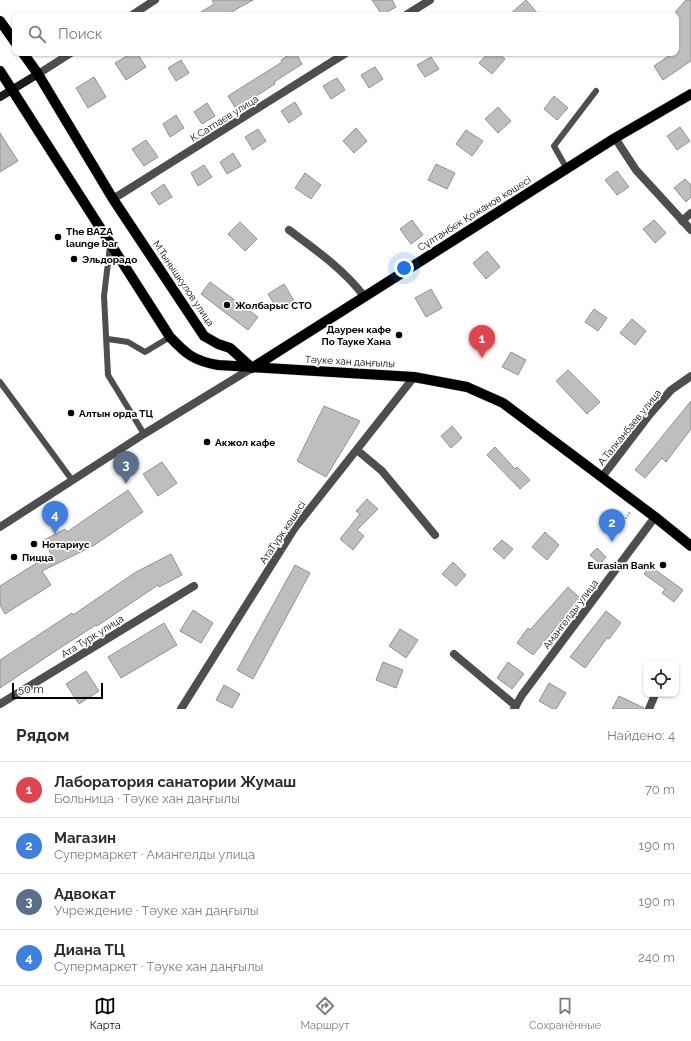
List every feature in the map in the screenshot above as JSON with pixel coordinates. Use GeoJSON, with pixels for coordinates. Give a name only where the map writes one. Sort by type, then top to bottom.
{"type":"FeatureCollection","features":[{"type":"Feature","properties":{"kind":"main road"},"geometry":{"type":"LineString","coordinates":[[0,22],[12,38]]}},
{"type":"Feature","properties":{"kind":"main road","name":"М.Тынышкулов улица"},"geometry":{"type":"LineString","coordinates":[[25,56],[38,74],[114,199],[204,336],[218,344],[230,348],[252,368]]}},
{"type":"Feature","properties":{"kind":"main road"},"geometry":{"type":"LineString","coordinates":[[0,71],[110,246],[170,337],[186,355],[202,362],[252,368]]}},
{"type":"Feature","properties":{"kind":"main road"},"geometry":{"type":"LineString","coordinates":[[0,97],[38,74]]}},
{"type":"Feature","properties":{"kind":"main road","name":"Сұлтанбек Қожанов көшесі"},"geometry":{"type":"LineString","coordinates":[[252,368],[615,138],[691,94]]}},
{"type":"Feature","properties":{"kind":"main road","name":"Тәуке хан даңғылы"},"geometry":{"type":"LineString","coordinates":[[252,368],[414,377],[467,387],[503,403],[655,517],[691,546]]}},
{"type":"Feature","properties":{"kind":"street"},"geometry":{"type":"LineString","coordinates":[[137,12],[155,0]]}},
{"type":"Feature","properties":{"kind":"street"},"geometry":{"type":"LineString","coordinates":[[411,12],[430,0]]}},
{"type":"Feature","properties":{"kind":"street"},"geometry":{"type":"LineString","coordinates":[[38,74],[66,56]]}},
{"type":"Feature","properties":{"kind":"street","name":"К.Сатпаев улица"},"geometry":{"type":"LineString","coordinates":[[114,199],[341,56]]}},
{"type":"Feature","properties":{"kind":"street"},"geometry":{"type":"LineString","coordinates":[[615,138],[636,170],[691,230]]}},
{"type":"Feature","properties":{"kind":"street"},"geometry":{"type":"LineString","coordinates":[[682,221],[691,213]]}},
{"type":"Feature","properties":{"kind":"street"},"geometry":{"type":"LineString","coordinates":[[289,230],[325,256],[350,278],[364,296]]}},
{"type":"Feature","properties":{"kind":"street"},"geometry":{"type":"LineString","coordinates":[[0,527],[144,434],[252,368]]}},
{"type":"Feature","properties":{"kind":"street","name":"А.Талканбаев улица"},"geometry":{"type":"LineString","coordinates":[[602,477],[655,408],[671,390],[691,376]]}},
{"type":"Feature","properties":{"kind":"street","name":"АтаТүрк көшесі"},"geometry":{"type":"LineString","coordinates":[[181,709],[294,529],[414,377]]}},
{"type":"Feature","properties":{"kind":"street"},"geometry":{"type":"LineString","coordinates":[[357,450],[382,471],[435,535]]}},
{"type":"Feature","properties":{"kind":"street","name":"Амангелды улица"},"geometry":{"type":"LineString","coordinates":[[454,654],[515,708],[526,689],[655,517]]}},
{"type":"Feature","properties":{"kind":"street","name":"Ата Турк улица"},"geometry":{"type":"LineString","coordinates":[[0,704],[194,586]]}},
{"type":"Feature","properties":{"kind":"street"},"geometry":{"type":"LineString","coordinates":[[649,709],[654,697]]}},
{"type":"Feature","properties":{"kind":"lane"},"geometry":{"type":"LineString","coordinates":[[567,168],[554,146],[596,91]]}},
{"type":"Feature","properties":{"kind":"lane"},"geometry":{"type":"LineString","coordinates":[[110,246],[104,296],[108,339],[108,375],[144,434]]}},
{"type":"Feature","properties":{"kind":"lane"},"geometry":{"type":"LineString","coordinates":[[108,339],[128,342],[145,352],[170,337]]}},
{"type":"Feature","properties":{"kind":"lane"},"geometry":{"type":"LineString","coordinates":[[0,382],[72,480]]}},
{"type":"Feature","properties":{"kind":"building"},"geometry":{"type":"Polygon","coordinates":[[[212,0],[253,0],[231,12],[201,12],[214,4],[212,0]]]}},
{"type":"Feature","properties":{"kind":"building"},"geometry":{"type":"Polygon","coordinates":[[[372,0],[392,0],[396,7],[387,12],[380,12],[372,0]]]}},
{"type":"Feature","properties":{"kind":"building"},"geometry":{"type":"Polygon","coordinates":[[[526,0],[536,12],[512,12],[526,0]]]}},
{"type":"Feature","properties":{"kind":"building"},"geometry":{"type":"Polygon","coordinates":[[[686,0],[691,0],[691,61],[663,80],[654,66],[669,56],[679,56],[679,12],[676,11],[686,0]]]}},
{"type":"Feature","properties":{"kind":"building"},"geometry":{"type":"Polygon","coordinates":[[[127,56],[139,56],[146,67],[126,80],[115,63],[127,56]]]}},
{"type":"Feature","properties":{"kind":"building"},"geometry":{"type":"Polygon","coordinates":[[[287,56],[298,56],[302,64],[274,82],[275,84],[236,109],[228,96],[282,62],[281,60],[287,56]]]}},
{"type":"Feature","properties":{"kind":"building"},"geometry":{"type":"Polygon","coordinates":[[[485,56],[502,56],[505,59],[492,74],[479,63],[485,56]]]}},
{"type":"Feature","properties":{"kind":"building"},"geometry":{"type":"Polygon","coordinates":[[[431,57],[439,69],[425,77],[417,65],[431,57]]]}},
{"type":"Feature","properties":{"kind":"building"},"geometry":{"type":"Polygon","coordinates":[[[181,60],[189,73],[176,81],[168,68],[181,60]]]}},
{"type":"Feature","properties":{"kind":"building"},"geometry":{"type":"Polygon","coordinates":[[[375,67],[383,79],[369,88],[361,75],[375,67]]]}},
{"type":"Feature","properties":{"kind":"building"},"geometry":{"type":"Polygon","coordinates":[[[94,77],[106,97],[88,108],[76,88],[94,77]]]}},
{"type":"Feature","properties":{"kind":"building"},"geometry":{"type":"Polygon","coordinates":[[[337,78],[345,90],[331,99],[323,86],[337,78]]]}},
{"type":"Feature","properties":{"kind":"building"},"geometry":{"type":"Polygon","coordinates":[[[554,96],[568,108],[557,120],[544,109],[554,96]]]}},
{"type":"Feature","properties":{"kind":"building"},"geometry":{"type":"Polygon","coordinates":[[[295,102],[302,114],[289,123],[281,111],[295,102]]]}},
{"type":"Feature","properties":{"kind":"building"},"geometry":{"type":"Polygon","coordinates":[[[207,103],[215,116],[202,124],[194,112],[207,103]]]}},
{"type":"Feature","properties":{"kind":"building"},"geometry":{"type":"Polygon","coordinates":[[[498,107],[511,121],[498,133],[485,119],[498,107]]]}},
{"type":"Feature","properties":{"kind":"building"},"geometry":{"type":"Polygon","coordinates":[[[176,115],[184,128],[170,137],[163,124],[176,115]]]}},
{"type":"Feature","properties":{"kind":"building"},"geometry":{"type":"Polygon","coordinates":[[[680,127],[690,141],[677,150],[667,136],[680,127]]]}},
{"type":"Feature","properties":{"kind":"building"},"geometry":{"type":"Polygon","coordinates":[[[356,128],[367,141],[354,153],[343,141],[356,128]]]}},
{"type":"Feature","properties":{"kind":"building"},"geometry":{"type":"Polygon","coordinates":[[[258,129],[266,141],[253,150],[245,137],[258,129]]]}},
{"type":"Feature","properties":{"kind":"building"},"geometry":{"type":"Polygon","coordinates":[[[466,130],[483,141],[472,156],[456,144],[466,130]]]}},
{"type":"Feature","properties":{"kind":"building"},"geometry":{"type":"Polygon","coordinates":[[[0,133],[18,161],[0,172],[0,133]]]}},
{"type":"Feature","properties":{"kind":"building"},"geometry":{"type":"Polygon","coordinates":[[[146,140],[158,157],[144,166],[132,149],[146,140]]]}},
{"type":"Feature","properties":{"kind":"building"},"geometry":{"type":"Polygon","coordinates":[[[233,153],[241,166],[227,174],[220,162],[233,153]]]}},
{"type":"Feature","properties":{"kind":"building"},"geometry":{"type":"Polygon","coordinates":[[[436,164],[455,173],[447,189],[428,180],[436,164]]]}},
{"type":"Feature","properties":{"kind":"building"},"geometry":{"type":"Polygon","coordinates":[[[204,165],[212,177],[198,186],[191,173],[204,165]]]}},
{"type":"Feature","properties":{"kind":"building"},"geometry":{"type":"Polygon","coordinates":[[[617,171],[629,187],[617,195],[605,180],[617,171]]]}},
{"type":"Feature","properties":{"kind":"building"},"geometry":{"type":"Polygon","coordinates":[[[305,173],[321,185],[311,199],[295,188],[305,173]]]}},
{"type":"Feature","properties":{"kind":"building"},"geometry":{"type":"Polygon","coordinates":[[[685,179],[691,185],[691,197],[686,202],[674,188],[685,179]]]}},
{"type":"Feature","properties":{"kind":"building"},"geometry":{"type":"Polygon","coordinates":[[[164,184],[172,197],[159,205],[151,193],[164,184]]]}},
{"type":"Feature","properties":{"kind":"building"},"geometry":{"type":"Polygon","coordinates":[[[412,220],[423,235],[411,244],[400,229],[412,220]]]}},
{"type":"Feature","properties":{"kind":"building"},"geometry":{"type":"Polygon","coordinates":[[[654,220],[666,233],[655,243],[643,229],[654,220]]]}},
{"type":"Feature","properties":{"kind":"building"},"geometry":{"type":"Polygon","coordinates":[[[240,222],[257,239],[245,251],[228,234],[240,222]]]}},
{"type":"Feature","properties":{"kind":"building"},"geometry":{"type":"Polygon","coordinates":[[[487,251],[500,267],[486,279],[473,263],[487,251]]]}},
{"type":"Feature","properties":{"kind":"building"},"geometry":{"type":"Polygon","coordinates":[[[210,282],[258,317],[248,330],[201,294],[210,282]]]}},
{"type":"Feature","properties":{"kind":"building"},"geometry":{"type":"Polygon","coordinates":[[[284,284],[294,301],[278,310],[268,294],[284,284]]]}},
{"type":"Feature","properties":{"kind":"building"},"geometry":{"type":"Polygon","coordinates":[[[431,289],[442,308],[426,317],[415,298],[431,289]]]}},
{"type":"Feature","properties":{"kind":"building"},"geometry":{"type":"Polygon","coordinates":[[[594,309],[607,318],[598,331],[585,322],[594,309]]]}},
{"type":"Feature","properties":{"kind":"building"},"geometry":{"type":"Polygon","coordinates":[[[632,319],[646,331],[635,345],[620,333],[632,319]]]}},
{"type":"Feature","properties":{"kind":"building"},"geometry":{"type":"Polygon","coordinates":[[[511,352],[526,360],[518,375],[502,367],[511,352]]]}},
{"type":"Feature","properties":{"kind":"building"},"geometry":{"type":"Polygon","coordinates":[[[568,370],[600,402],[587,414],[556,381],[568,370]]]}},
{"type":"Feature","properties":{"kind":"building"},"geometry":{"type":"Polygon","coordinates":[[[691,401],[691,429],[666,462],[662,458],[645,478],[635,470],[691,401]]]}},
{"type":"Feature","properties":{"kind":"building"},"geometry":{"type":"Polygon","coordinates":[[[324,406],[360,421],[326,477],[297,461],[324,406]]]}},
{"type":"Feature","properties":{"kind":"building"},"geometry":{"type":"Polygon","coordinates":[[[452,426],[462,438],[451,448],[441,436],[452,426]]]}},
{"type":"Feature","properties":{"kind":"building"},"geometry":{"type":"Polygon","coordinates":[[[495,447],[515,469],[517,467],[530,480],[520,489],[487,455],[495,447]]]}},
{"type":"Feature","properties":{"kind":"building"},"geometry":{"type":"Polygon","coordinates":[[[162,462],[177,483],[158,496],[143,474],[162,462]]]}},
{"type":"Feature","properties":{"kind":"building"},"geometry":{"type":"Polygon","coordinates":[[[128,490],[143,512],[93,546],[42,571],[51,585],[5,614],[0,605],[0,586],[51,554],[44,540],[65,529],[67,532],[128,490]]]}},
{"type":"Feature","properties":{"kind":"building"},"geometry":{"type":"Polygon","coordinates":[[[367,499],[378,509],[357,530],[364,536],[353,550],[340,539],[360,514],[356,511],[367,499]]]}},
{"type":"Feature","properties":{"kind":"building"},"geometry":{"type":"Polygon","coordinates":[[[545,532],[559,545],[547,560],[532,547],[545,532]]]}},
{"type":"Feature","properties":{"kind":"building"},"geometry":{"type":"Polygon","coordinates":[[[502,540],[513,549],[504,559],[493,549],[502,540]]]}},
{"type":"Feature","properties":{"kind":"building"},"geometry":{"type":"Polygon","coordinates":[[[597,548],[606,557],[600,564],[590,555],[597,548]]]}},
{"type":"Feature","properties":{"kind":"building"},"geometry":{"type":"Polygon","coordinates":[[[171,554],[182,575],[159,587],[158,585],[0,688],[0,660],[72,613],[73,615],[136,572],[171,554]]]}},
{"type":"Feature","properties":{"kind":"building"},"geometry":{"type":"Polygon","coordinates":[[[453,562],[466,575],[456,586],[442,574],[453,562]]]}},
{"type":"Feature","properties":{"kind":"building"},"geometry":{"type":"Polygon","coordinates":[[[295,565],[310,573],[253,679],[237,670],[295,565]]]}},
{"type":"Feature","properties":{"kind":"building"},"geometry":{"type":"Polygon","coordinates":[[[650,566],[683,590],[674,602],[662,593],[665,589],[644,574],[650,566]]]}},
{"type":"Feature","properties":{"kind":"building"},"geometry":{"type":"Polygon","coordinates":[[[568,587],[580,598],[533,655],[517,643],[528,628],[530,630],[568,587]]]}},
{"type":"Feature","properties":{"kind":"building"},"geometry":{"type":"Polygon","coordinates":[[[193,610],[213,623],[201,643],[180,631],[193,610]]]}},
{"type":"Feature","properties":{"kind":"building"},"geometry":{"type":"Polygon","coordinates":[[[606,611],[621,623],[609,639],[607,638],[585,668],[570,657],[606,611]]]}},
{"type":"Feature","properties":{"kind":"building"},"geometry":{"type":"Polygon","coordinates":[[[164,623],[177,645],[121,678],[108,657],[164,623]]]}},
{"type":"Feature","properties":{"kind":"building"},"geometry":{"type":"Polygon","coordinates":[[[400,629],[418,640],[406,658],[389,646],[400,629]]]}},
{"type":"Feature","properties":{"kind":"building"},"geometry":{"type":"Polygon","coordinates":[[[383,662],[403,670],[396,688],[376,680],[383,662]]]}},
{"type":"Feature","properties":{"kind":"building"},"geometry":{"type":"Polygon","coordinates":[[[508,662],[524,674],[512,689],[497,678],[508,662]]]}},
{"type":"Feature","properties":{"kind":"building"},"geometry":{"type":"Polygon","coordinates":[[[86,671],[99,691],[79,704],[66,684],[86,671]]]}},
{"type":"Feature","properties":{"kind":"building"},"geometry":{"type":"Polygon","coordinates":[[[549,683],[566,693],[556,709],[553,709],[539,701],[549,683]]]}},
{"type":"Feature","properties":{"kind":"building"},"geometry":{"type":"Polygon","coordinates":[[[224,685],[240,694],[232,708],[216,700],[224,685]]]}},
{"type":"Feature","properties":{"kind":"building"},"geometry":{"type":"Polygon","coordinates":[[[619,696],[644,708],[644,709],[612,709],[619,696]]]}},
{"type":"Feature","properties":{"kind":"place","name":"The BAZA launge bar"},"geometry":{"type":"Point","coordinates":[58,237]}},
{"type":"Feature","properties":{"kind":"place","name":"Эльдорадо"},"geometry":{"type":"Point","coordinates":[74,259]}},
{"type":"Feature","properties":{"kind":"place","name":"Жолбарыс СТО"},"geometry":{"type":"Point","coordinates":[227,305]}},
{"type":"Feature","properties":{"kind":"place","name":"Даурен кафе По Тауке Хана"},"geometry":{"type":"Point","coordinates":[399,335]}},
{"type":"Feature","properties":{"kind":"place","name":"Лаборатория санатории Жумаш"},"geometry":{"type":"Point","coordinates":[482,358]}},
{"type":"Feature","properties":{"kind":"place","name":"Алтын орда ТЦ"},"geometry":{"type":"Point","coordinates":[71,413]}},
{"type":"Feature","properties":{"kind":"place","name":"Акжол кафе"},"geometry":{"type":"Point","coordinates":[207,442]}},
{"type":"Feature","properties":{"kind":"place","name":"Адвокат"},"geometry":{"type":"Point","coordinates":[126,484]}},
{"type":"Feature","properties":{"kind":"place","name":"Диана ТЦ"},"geometry":{"type":"Point","coordinates":[55,534]}},
{"type":"Feature","properties":{"kind":"place","name":"Магазин"},"geometry":{"type":"Point","coordinates":[612,542]}},
{"type":"Feature","properties":{"kind":"place","name":"Нотариус"},"geometry":{"type":"Point","coordinates":[34,544]}},
{"type":"Feature","properties":{"kind":"place","name":"Пицца"},"geometry":{"type":"Point","coordinates":[14,557]}},
{"type":"Feature","properties":{"kind":"place","name":"Eurasian Bank"},"geometry":{"type":"Point","coordinates":[663,565]}}]}
